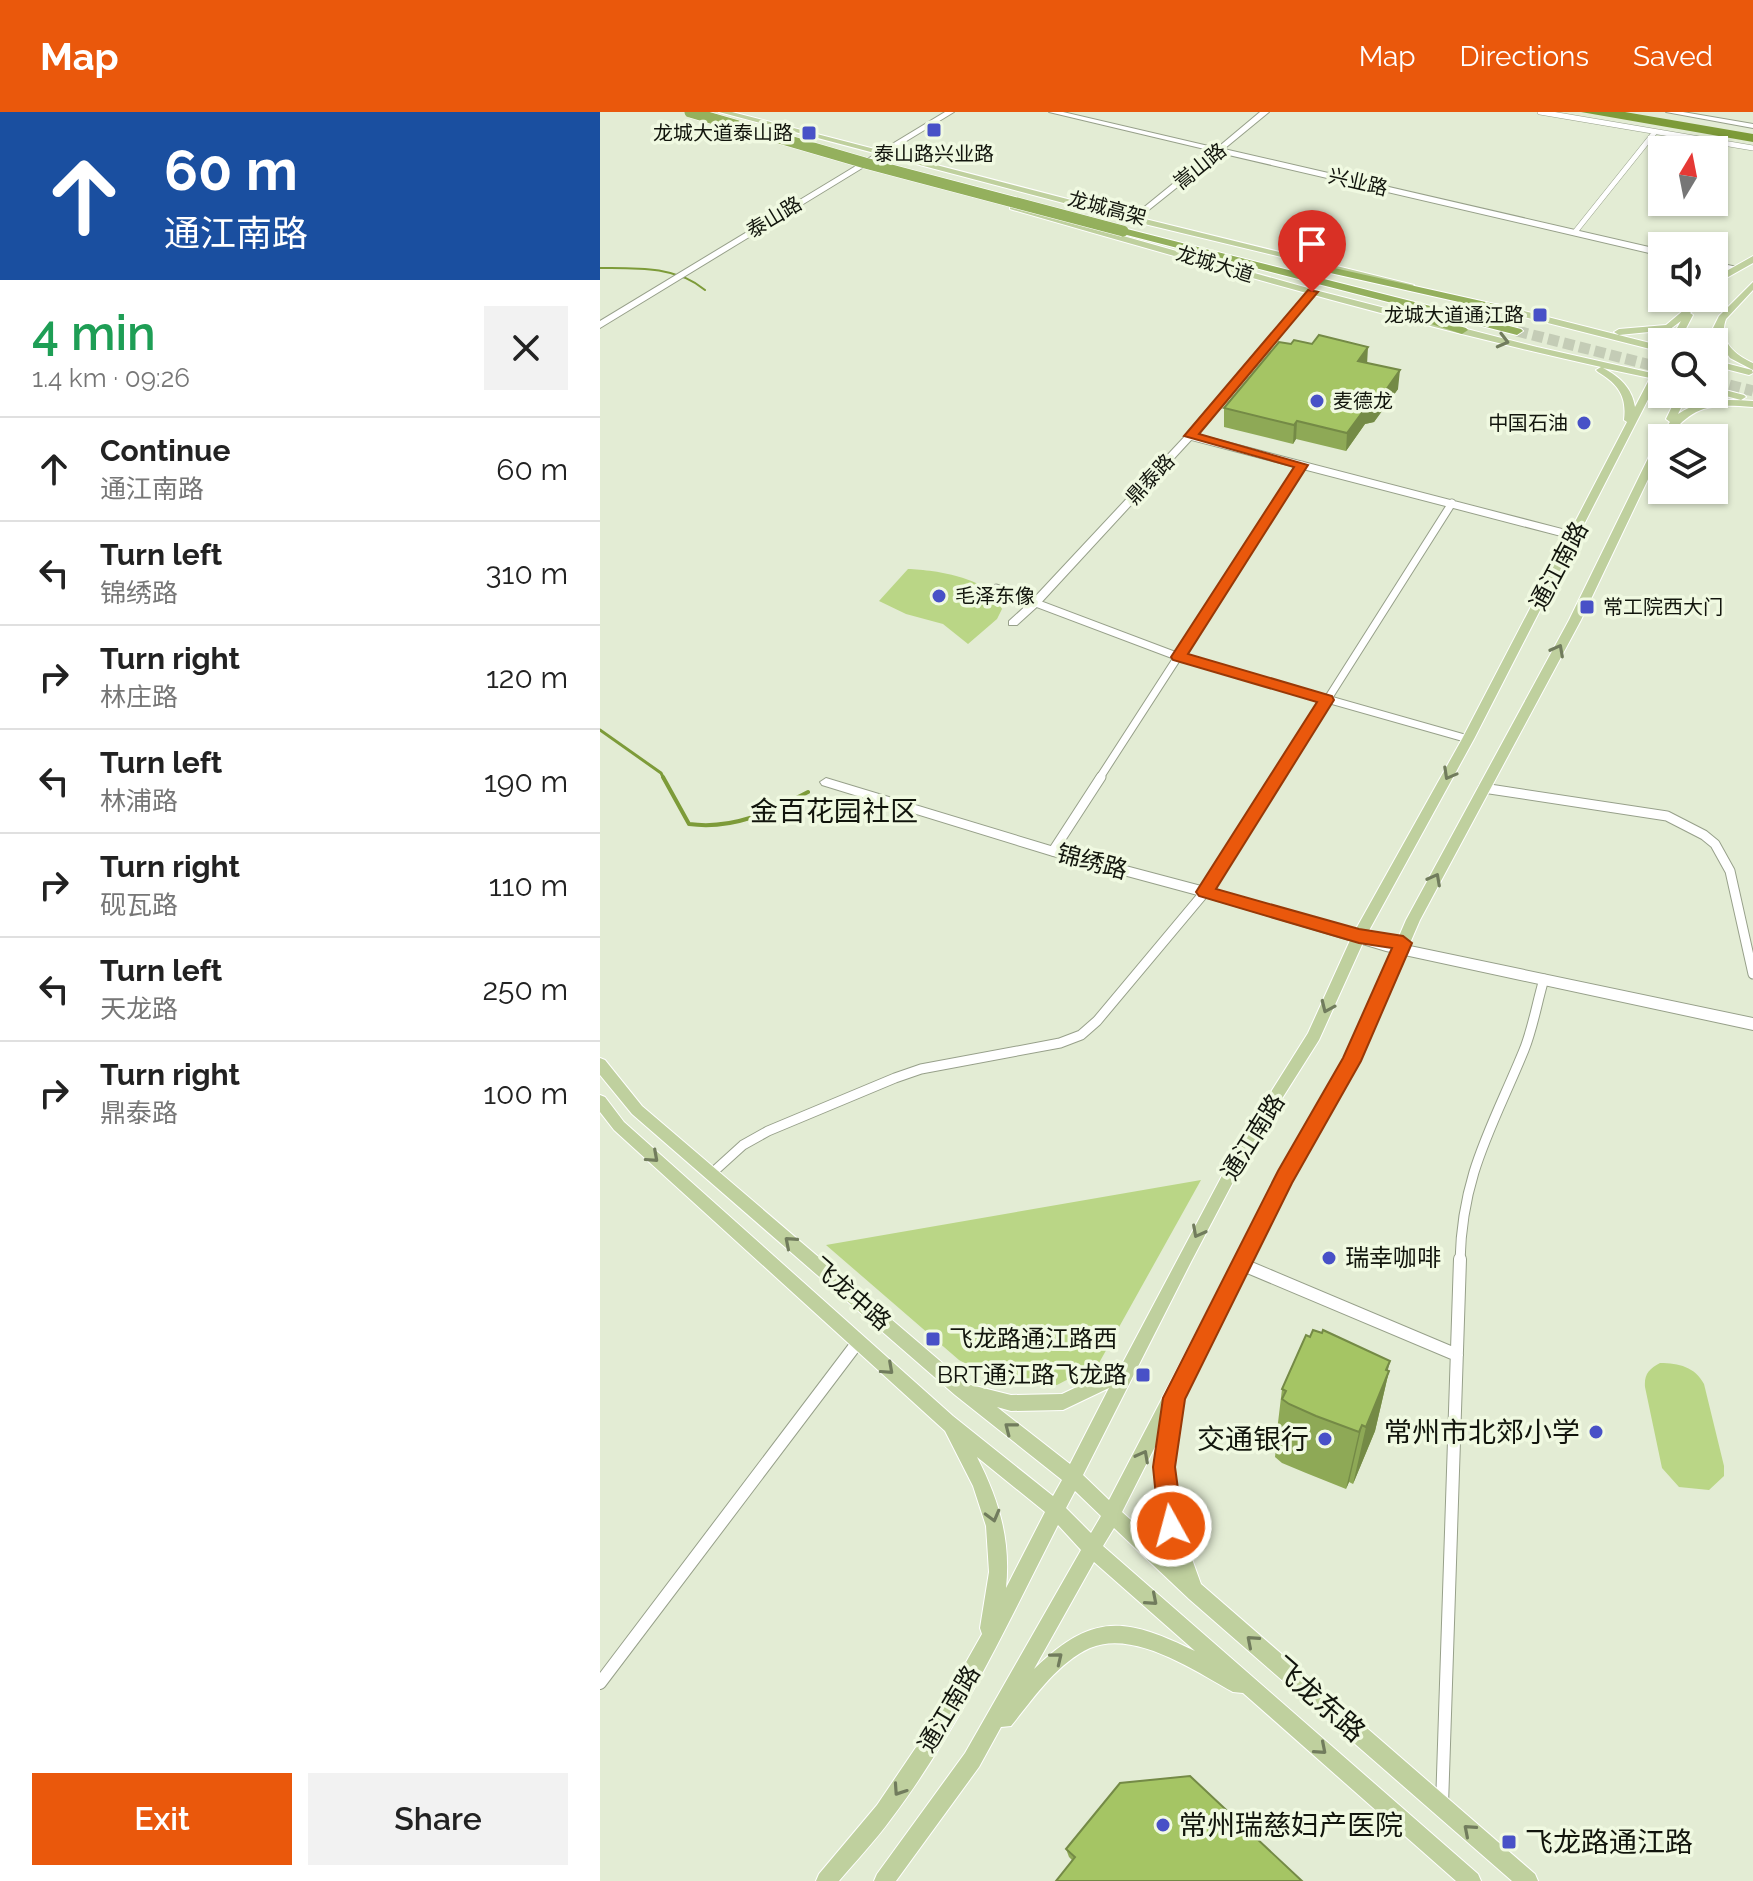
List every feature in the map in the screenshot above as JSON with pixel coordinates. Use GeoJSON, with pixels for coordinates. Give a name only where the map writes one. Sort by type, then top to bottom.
{"type":"FeatureCollection","features":[{"type":"Feature","properties":{"kind":"highway","name":"龙城高架"},"geometry":{"type":"LineString","coordinates":[[690,112],[865,163],[1129,225]]}},
{"type":"Feature","properties":{"kind":"highway","name":"龙城高架"},"geometry":{"type":"LineString","coordinates":[[713,112],[1520,327]]}},
{"type":"Feature","properties":{"kind":"highway"},"geometry":{"type":"LineString","coordinates":[[1129,225],[1452,300],[1508,310]]}},
{"type":"Feature","properties":{"kind":"highway"},"geometry":{"type":"LineString","coordinates":[[1129,225],[1462,330]]}},
{"type":"Feature","properties":{"kind":"main road","name":"龙城大道"},"geometry":{"type":"LineString","coordinates":[[678,112],[1312,292],[1536,350],[1648,375]]}},
{"type":"Feature","properties":{"kind":"main road"},"geometry":{"type":"LineString","coordinates":[[723,112],[1129,225]]}},
{"type":"Feature","properties":{"kind":"main road"},"geometry":{"type":"LineString","coordinates":[[1728,273],[1753,259]]}},
{"type":"Feature","properties":{"kind":"main road"},"geometry":{"type":"LineString","coordinates":[[1717,328],[1739,297],[1753,285]]}},
{"type":"Feature","properties":{"kind":"main road"},"geometry":{"type":"LineString","coordinates":[[1508,310],[1648,345]]}},
{"type":"Feature","properties":{"kind":"main road"},"geometry":{"type":"LineString","coordinates":[[1579,328],[1626,333],[1656,330],[1669,327],[1686,312]]}},
{"type":"Feature","properties":{"kind":"main road"},"geometry":{"type":"LineString","coordinates":[[1719,324],[1721,342],[1735,358],[1753,370]]}},
{"type":"Feature","properties":{"kind":"main road"},"geometry":{"type":"LineString","coordinates":[[1536,350],[1601,369],[1615,377],[1630,398],[1627,431]]}},
{"type":"Feature","properties":{"kind":"main road"},"geometry":{"type":"LineString","coordinates":[[1728,366],[1753,370]]}},
{"type":"Feature","properties":{"kind":"main road","name":"通江南路"},"geometry":{"type":"LineString","coordinates":[[826,1881],[884,1812],[934,1738],[983,1652],[1071,1476],[1247,1142],[1314,1036],[1359,936],[1468,739],[1648,394]]}},
{"type":"Feature","properties":{"kind":"main road"},"geometry":{"type":"LineString","coordinates":[[1728,394],[1753,402]]}},
{"type":"Feature","properties":{"kind":"main road"},"geometry":{"type":"LineString","coordinates":[[1673,424],[1689,408],[1753,402]]}},
{"type":"Feature","properties":{"kind":"main road","name":"通江南路"},"geometry":{"type":"LineString","coordinates":[[884,1881],[972,1760],[1093,1549],[1174,1398],[1285,1177],[1352,1061],[1402,946],[1483,788],[1575,620],[1648,469]]}},
{"type":"Feature","properties":{"kind":"main road","name":"飞龙中路"},"geometry":{"type":"LineString","coordinates":[[600,1064],[637,1110],[961,1389],[1071,1476],[1111,1515]]}},
{"type":"Feature","properties":{"kind":"main road","name":"飞龙中路"},"geometry":{"type":"LineString","coordinates":[[600,1101],[619,1126],[947,1422],[1056,1510],[1093,1549]]}},
{"type":"Feature","properties":{"kind":"main road"},"geometry":{"type":"LineString","coordinates":[[961,1389],[1011,1403],[1063,1402],[1127,1370]]}},
{"type":"Feature","properties":{"kind":"main road"},"geometry":{"type":"LineString","coordinates":[[1174,1398],[1164,1467],[1171,1526],[1196,1592]]}},
{"type":"Feature","properties":{"kind":"main road"},"geometry":{"type":"LineString","coordinates":[[947,1422],[977,1474],[995,1518],[1001,1557],[997,1598],[983,1652]]}},
{"type":"Feature","properties":{"kind":"main road","name":"飞龙东路"},"geometry":{"type":"LineString","coordinates":[[1111,1515],[1528,1881]]}},
{"type":"Feature","properties":{"kind":"main road","name":"飞龙东路"},"geometry":{"type":"LineString","coordinates":[[1093,1549],[1471,1881]]}},
{"type":"Feature","properties":{"kind":"main road"},"geometry":{"type":"LineString","coordinates":[[972,1760],[1040,1672],[1065,1651],[1092,1636],[1118,1631],[1142,1636],[1262,1697]]}},
{"type":"Feature","properties":{"kind":"street","name":"泰山路"},"geometry":{"type":"LineString","coordinates":[[600,315],[942,112]]}},
{"type":"Feature","properties":{"kind":"street","name":"泰山路"},"geometry":{"type":"LineString","coordinates":[[877,153],[950,112]]}},
{"type":"Feature","properties":{"kind":"street","name":"兴业路"},"geometry":{"type":"LineString","coordinates":[[1053,112],[1648,250]]}},
{"type":"Feature","properties":{"kind":"street","name":"嵩山路"},"geometry":{"type":"LineString","coordinates":[[1129,225],[1265,112]]}},
{"type":"Feature","properties":{"kind":"street"},"geometry":{"type":"LineString","coordinates":[[1540,112],[1753,148]]}},
{"type":"Feature","properties":{"kind":"street"},"geometry":{"type":"LineString","coordinates":[[1670,112],[1753,125]]}},
{"type":"Feature","properties":{"kind":"street"},"geometry":{"type":"LineString","coordinates":[[1683,112],[1753,125]]}},
{"type":"Feature","properties":{"kind":"street"},"geometry":{"type":"LineString","coordinates":[[1575,232],[1655,132]]}},
{"type":"Feature","properties":{"kind":"street"},"geometry":{"type":"LineString","coordinates":[[1728,268],[1734,269]]}},
{"type":"Feature","properties":{"kind":"street","name":"泰山路"},"geometry":{"type":"LineString","coordinates":[[600,325],[671,274]]}},
{"type":"Feature","properties":{"kind":"street","name":"鼎泰路"},"geometry":{"type":"LineString","coordinates":[[1013,623],[1190,436],[1312,292]]}},
{"type":"Feature","properties":{"kind":"street"},"geometry":{"type":"LineString","coordinates":[[1190,436],[1575,536]]}},
{"type":"Feature","properties":{"kind":"street"},"geometry":{"type":"LineString","coordinates":[[1053,851],[1302,465]]}},
{"type":"Feature","properties":{"kind":"street"},"geometry":{"type":"LineString","coordinates":[[711,1174],[743,1145],[768,1131],[895,1078],[921,1069],[1060,1043],[1081,1035],[1097,1021],[1205,892],[1452,503]]}},
{"type":"Feature","properties":{"kind":"street"},"geometry":{"type":"LineString","coordinates":[[996,588],[1179,657],[1468,739]]}},
{"type":"Feature","properties":{"kind":"street","name":"锦绣路"},"geometry":{"type":"LineString","coordinates":[[826,782],[1053,851],[1359,936],[1753,1024]]}},
{"type":"Feature","properties":{"kind":"street"},"geometry":{"type":"LineString","coordinates":[[1483,788],[1667,816],[1687,824],[1715,844],[1730,872],[1753,974]]}},
{"type":"Feature","properties":{"kind":"street","name":"锦绣路"},"geometry":{"type":"LineString","coordinates":[[1402,946],[1753,1016]]}},
{"type":"Feature","properties":{"kind":"street"},"geometry":{"type":"LineString","coordinates":[[1442,1806],[1464,1207],[1477,1155],[1525,1047],[1544,979]]}},
{"type":"Feature","properties":{"kind":"street"},"geometry":{"type":"LineString","coordinates":[[1241,1264],[1457,1355]]}},
{"type":"Feature","properties":{"kind":"street"},"geometry":{"type":"LineString","coordinates":[[600,1683],[858,1342]]}},
{"type":"Feature","properties":{"kind":"shaded area"},"geometry":{"type":"Polygon","coordinates":[[[1581,112],[1625,112],[1753,134],[1753,142],[1581,112]]]}},
{"type":"Feature","properties":{"kind":"shaded area"},"geometry":{"type":"Polygon","coordinates":[[[908,569],[948,574],[976,583],[997,598],[1002,609],[997,619],[968,644],[943,624],[906,614],[879,601],[908,569]]]}},
{"type":"Feature","properties":{"kind":"shaded area"},"geometry":{"type":"Polygon","coordinates":[[[1201,1180],[1099,1363],[1057,1385],[1021,1385],[991,1377],[959,1360],[826,1245],[1201,1180]]]}},
{"type":"Feature","properties":{"kind":"shaded area"},"geometry":{"type":"Polygon","coordinates":[[[1660,1363],[1686,1367],[1704,1384],[1724,1466],[1724,1476],[1709,1490],[1679,1487],[1662,1468],[1645,1387],[1648,1372],[1660,1363]]]}},
{"type":"Feature","properties":{"kind":"building","name":"麦德龙"},"geometry":{"type":"Polygon","coordinates":[[[1319,335],[1368,347],[1358,361],[1400,370],[1376,404],[1367,406],[1347,433],[1297,421],[1294,425],[1224,408],[1279,342],[1291,344],[1294,340],[1312,344],[1319,335]]]}},
{"type":"Feature","properties":{"kind":"building"},"geometry":{"type":"Polygon","coordinates":[[[1313,1330],[1322,1333],[1323,1330],[1390,1361],[1386,1370],[1389,1371],[1366,1427],[1362,1425],[1359,1432],[1282,1399],[1286,1391],[1282,1389],[1306,1335],[1310,1337],[1313,1330]]]}},
{"type":"Feature","properties":{"kind":"building","name":"常州瑞慈妇产医院"},"geometry":{"type":"Polygon","coordinates":[[[1190,1776],[1302,1881],[1056,1881],[1075,1857],[1066,1849],[1120,1783],[1190,1776]]]}},
{"type":"Feature","properties":{"kind":"waterway"},"geometry":{"type":"LineString","coordinates":[[600,268],[669,272],[705,290]]}},
{"type":"Feature","properties":{"kind":"waterway"},"geometry":{"type":"LineString","coordinates":[[600,730],[663,777]]}},
{"type":"Feature","properties":{"kind":"waterway"},"geometry":{"type":"LineString","coordinates":[[663,777],[689,824],[721,824],[751,818],[808,792]]}},
{"type":"Feature","properties":{"kind":"tunnel"},"geometry":{"type":"LineString","coordinates":[[1517,331],[1648,364]]}},
{"type":"Feature","properties":{"kind":"tunnel"},"geometry":{"type":"LineString","coordinates":[[1728,385],[1753,391]]}},
{"type":"Feature","properties":{"kind":"place","name":"泰山路兴业路"},"geometry":{"type":"Point","coordinates":[934,130]}},
{"type":"Feature","properties":{"kind":"place","name":"龙城大道泰山路"},"geometry":{"type":"Point","coordinates":[809,133]}},
{"type":"Feature","properties":{"kind":"place","name":"龙城大道通江路"},"geometry":{"type":"Point","coordinates":[1540,315]}},
{"type":"Feature","properties":{"kind":"place","name":"麦德龙"},"geometry":{"type":"Point","coordinates":[1317,401]}},
{"type":"Feature","properties":{"kind":"place","name":"中国石油"},"geometry":{"type":"Point","coordinates":[1584,423]}},
{"type":"Feature","properties":{"kind":"place","name":"毛泽东像"},"geometry":{"type":"Point","coordinates":[939,596]}},
{"type":"Feature","properties":{"kind":"place","name":"常工院西大门"},"geometry":{"type":"Point","coordinates":[1587,607]}},
{"type":"Feature","properties":{"kind":"place","name":"瑞幸咖啡"},"geometry":{"type":"Point","coordinates":[1329,1258]}},
{"type":"Feature","properties":{"kind":"place","name":"飞龙路通江路西"},"geometry":{"type":"Point","coordinates":[933,1339]}},
{"type":"Feature","properties":{"kind":"place","name":"BRT通江路飞龙路"},"geometry":{"type":"Point","coordinates":[1143,1375]}},
{"type":"Feature","properties":{"kind":"place","name":"常州市北郊小学"},"geometry":{"type":"Point","coordinates":[1596,1432]}},
{"type":"Feature","properties":{"kind":"place","name":"交通银行"},"geometry":{"type":"Point","coordinates":[1325,1439]}},
{"type":"Feature","properties":{"kind":"place","name":"常州瑞慈妇产医院"},"geometry":{"type":"Point","coordinates":[1163,1825]}},
{"type":"Feature","properties":{"kind":"place","name":"飞龙路通江路"},"geometry":{"type":"Point","coordinates":[1509,1842]}},
{"type":"Feature","properties":{"kind":"district","name":"金百花园社区"},"geometry":{"type":"Point","coordinates":[834,811]}},
{"type":"Feature","properties":{"kind":"route"},"geometry":{"type":"LineString","coordinates":[[1171,1526],[1164,1467],[1174,1398],[1285,1177],[1352,1061],[1403,943],[1359,936],[1205,892],[1327,700],[1179,657],[1302,465],[1190,436],[1312,292]]}}]}
